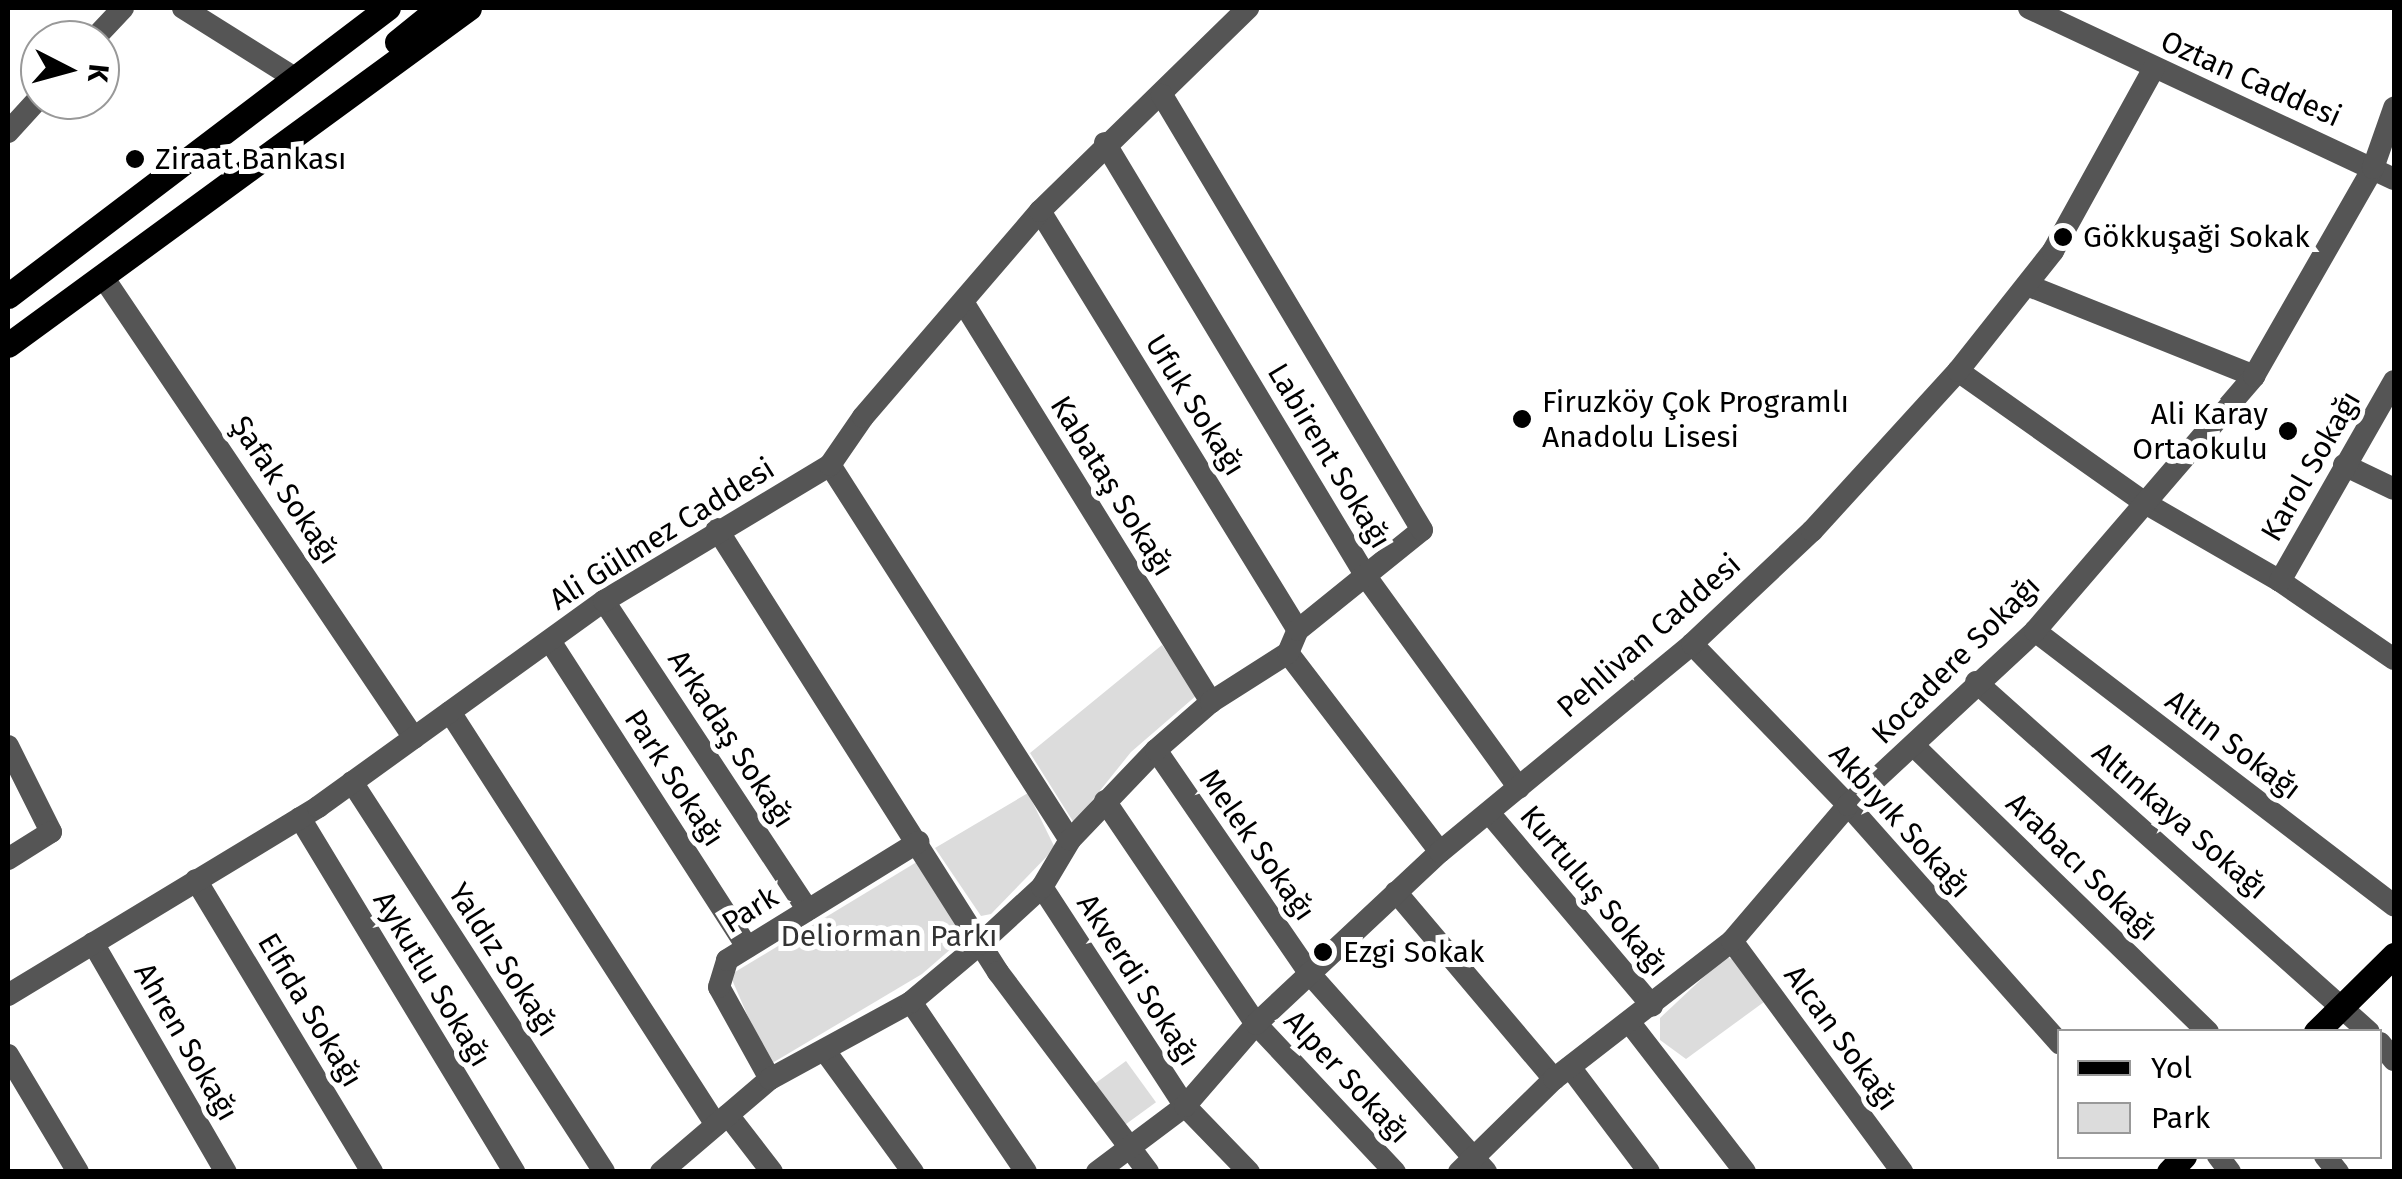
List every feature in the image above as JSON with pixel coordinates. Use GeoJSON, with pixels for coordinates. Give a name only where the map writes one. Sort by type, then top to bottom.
{"type":"FeatureCollection","features":[{"type":"Feature","properties":{"kind":"main road"},"geometry":{"type":"LineString","coordinates":[[8,296],[388,8]]}},
{"type":"Feature","properties":{"kind":"main road"},"geometry":{"type":"LineString","coordinates":[[339,104],[361,74],[439,8]]}},
{"type":"Feature","properties":{"kind":"main road"},"geometry":{"type":"LineString","coordinates":[[8,345],[469,8]]}},
{"type":"Feature","properties":{"kind":"main road"},"geometry":{"type":"LineString","coordinates":[[2319,1029],[2394,956]]}},
{"type":"Feature","properties":{"kind":"street"},"geometry":{"type":"LineString","coordinates":[[183,8],[296,79]]}},
{"type":"Feature","properties":{"kind":"street","name":"Ali Gülmez Caddesi"},"geometry":{"type":"LineString","coordinates":[[8,995],[300,818],[604,601],[716,529],[830,464],[1040,211],[1248,8]]}},
{"type":"Feature","properties":{"kind":"street","name":"Oztan Caddesi"},"geometry":{"type":"LineString","coordinates":[[2029,8],[2394,179]]}},
{"type":"Feature","properties":{"kind":"street","name":"Pehlivan Caddesi"},"geometry":{"type":"LineString","coordinates":[[1097,1172],[1185,1106],[1256,1024],[1396,892],[1692,644],[1812,531],[1958,371],[2053,251],[2154,68]]}},
{"type":"Feature","properties":{"kind":"street"},"geometry":{"type":"LineString","coordinates":[[661,1172],[770,1079],[911,1002],[980,944],[1042,887],[1070,840],[1156,750],[1211,702],[1288,653],[1298,630],[1422,530],[1162,96]]}},
{"type":"Feature","properties":{"kind":"street","name":"Kocadere Sokağı"},"geometry":{"type":"LineString","coordinates":[[1472,1166],[1562,1073],[1732,941],[1848,805],[2035,631],[2254,376],[2373,168],[2394,108]]}},
{"type":"Feature","properties":{"kind":"street","name":"Labirent Sokağı"},"geometry":{"type":"LineString","coordinates":[[1106,143],[1367,578],[1519,788]]}},
{"type":"Feature","properties":{"kind":"street","name":"Ufuk Sokağı"},"geometry":{"type":"LineString","coordinates":[[1040,211],[1298,630]]}},
{"type":"Feature","properties":{"kind":"street","name":"Şafak Sokağı"},"geometry":{"type":"LineString","coordinates":[[102,277],[414,738]]}},
{"type":"Feature","properties":{"kind":"street"},"geometry":{"type":"LineString","coordinates":[[2027,285],[2254,376]]}},
{"type":"Feature","properties":{"kind":"street","name":"Kabataş Sokağı"},"geometry":{"type":"LineString","coordinates":[[963,302],[1211,702]]}},
{"type":"Feature","properties":{"kind":"street"},"geometry":{"type":"LineString","coordinates":[[1958,371],[2145,503],[2280,581],[2394,659]]}},
{"type":"Feature","properties":{"kind":"street","name":"Karol Sokağı"},"geometry":{"type":"LineString","coordinates":[[2280,581],[2394,382]]}},
{"type":"Feature","properties":{"kind":"street"},"geometry":{"type":"LineString","coordinates":[[830,464],[1070,840]]}},
{"type":"Feature","properties":{"kind":"street"},"geometry":{"type":"LineString","coordinates":[[2344,465],[2394,489]]}},
{"type":"Feature","properties":{"kind":"street"},"geometry":{"type":"LineString","coordinates":[[716,529],[980,944],[1148,1172]]}},
{"type":"Feature","properties":{"kind":"street","name":"Arkadaş Sokağı"},"geometry":{"type":"LineString","coordinates":[[604,601],[808,910]]}},
{"type":"Feature","properties":{"kind":"street","name":"Altın Sokağı"},"geometry":{"type":"LineString","coordinates":[[2035,631],[2394,905]]}},
{"type":"Feature","properties":{"kind":"street","name":"Park Sokağı"},"geometry":{"type":"LineString","coordinates":[[550,640],[747,948]]}},
{"type":"Feature","properties":{"kind":"street","name":"Akbıyık Sokağı"},"geometry":{"type":"LineString","coordinates":[[1692,644],[1848,805],[2057,1041]]}},
{"type":"Feature","properties":{"kind":"street"},"geometry":{"type":"LineString","coordinates":[[1288,653],[1440,852]]}},
{"type":"Feature","properties":{"kind":"street","name":"Altınkaya Sokağı"},"geometry":{"type":"LineString","coordinates":[[1976,682],[2346,1004],[2367,1029]]}},
{"type":"Feature","properties":{"kind":"street"},"geometry":{"type":"LineString","coordinates":[[450,712],[722,1120],[772,1172]]}},
{"type":"Feature","properties":{"kind":"street"},"geometry":{"type":"LineString","coordinates":[[8,746],[51,832],[8,859]]}},
{"type":"Feature","properties":{"kind":"street","name":"Arabacı Sokağı"},"geometry":{"type":"LineString","coordinates":[[1914,746],[2205,1029]]}},
{"type":"Feature","properties":{"kind":"street","name":"Melek Sokağı"},"geometry":{"type":"LineString","coordinates":[[1156,750],[1310,974],[1472,1166]]}},
{"type":"Feature","properties":{"kind":"street","name":"Yaldız Sokağı"},"geometry":{"type":"LineString","coordinates":[[352,782],[604,1172]]}},
{"type":"Feature","properties":{"kind":"street","name":"Alper Sokağı"},"geometry":{"type":"LineString","coordinates":[[1106,801],[1256,1024],[1395,1172]]}},
{"type":"Feature","properties":{"kind":"street","name":"Kurtuluş Sokağı"},"geometry":{"type":"LineString","coordinates":[[1490,814],[1652,1006]]}},
{"type":"Feature","properties":{"kind":"street","name":"Aykutlu Sokağı"},"geometry":{"type":"LineString","coordinates":[[300,818],[514,1172]]}},
{"type":"Feature","properties":{"kind":"street","name":"Park"},"geometry":{"type":"LineString","coordinates":[[770,1079],[719,987],[727,960],[918,842]]}},
{"type":"Feature","properties":{"kind":"street","name":"Elfida Sokağı"},"geometry":{"type":"LineString","coordinates":[[196,880],[372,1172]]}},
{"type":"Feature","properties":{"kind":"street","name":"Akverdi Sokağı"},"geometry":{"type":"LineString","coordinates":[[1042,887],[1185,1106],[1249,1172]]}},
{"type":"Feature","properties":{"kind":"street"},"geometry":{"type":"LineString","coordinates":[[1396,892],[1649,1172]]}},
{"type":"Feature","properties":{"kind":"street","name":"Alcan Sokağı"},"geometry":{"type":"LineString","coordinates":[[1732,941],[1902,1172]]}},
{"type":"Feature","properties":{"kind":"street","name":"Ahren Sokağı"},"geometry":{"type":"LineString","coordinates":[[93,943],[226,1172]]}},
{"type":"Feature","properties":{"kind":"street"},"geometry":{"type":"LineString","coordinates":[[911,1002],[1026,1172]]}},
{"type":"Feature","properties":{"kind":"street","name":"Kurtuluş Sokağı"},"geometry":{"type":"LineString","coordinates":[[1630,1022],[1745,1172]]}},
{"type":"Feature","properties":{"kind":"street"},"geometry":{"type":"LineString","coordinates":[[825,1051],[913,1172]]}},
{"type":"Feature","properties":{"kind":"street"},"geometry":{"type":"LineString","coordinates":[[8,1055],[78,1172]]}},
{"type":"Feature","properties":{"kind":"green space"},"geometry":{"type":"Polygon","coordinates":[[[1162,645],[1197,695],[1131,752],[1074,823],[1030,753],[1162,645]]]}},
{"type":"Feature","properties":{"kind":"green space","name":"Deliorman Parkı"},"geometry":{"type":"Polygon","coordinates":[[[1028,793],[1055,848],[991,914],[981,916],[935,848],[1028,793]]]}},
{"type":"Feature","properties":{"kind":"green space","name":"Deliorman Parkı"},"geometry":{"type":"Polygon","coordinates":[[[920,860],[967,935],[922,974],[769,1065],[730,975],[920,860]]]}},
{"type":"Feature","properties":{"kind":"green space"},"geometry":{"type":"Polygon","coordinates":[[[1725,957],[1736,960],[1764,1002],[1686,1059],[1660,1040],[1660,1018],[1725,957]]]}},
{"type":"Feature","properties":{"kind":"green space"},"geometry":{"type":"Polygon","coordinates":[[[1126,1061],[1156,1102],[1120,1129],[1090,1087],[1126,1061]]]}},
{"type":"Feature","properties":{"kind":"place","name":"Ziraat Bankası"},"geometry":{"type":"Point","coordinates":[135,159]}},
{"type":"Feature","properties":{"kind":"place","name":"Gökkuşaği Sokak"},"geometry":{"type":"Point","coordinates":[2063,237]}},
{"type":"Feature","properties":{"kind":"place","name":"Firuzköy Çok Programlı Anadolu Lisesi"},"geometry":{"type":"Point","coordinates":[1522,419]}},
{"type":"Feature","properties":{"kind":"place","name":"Ali Karay Ortaokulu"},"geometry":{"type":"Point","coordinates":[2288,431]}},
{"type":"Feature","properties":{"kind":"place","name":"Ezgi Sokak"},"geometry":{"type":"Point","coordinates":[1323,952]}}]}
